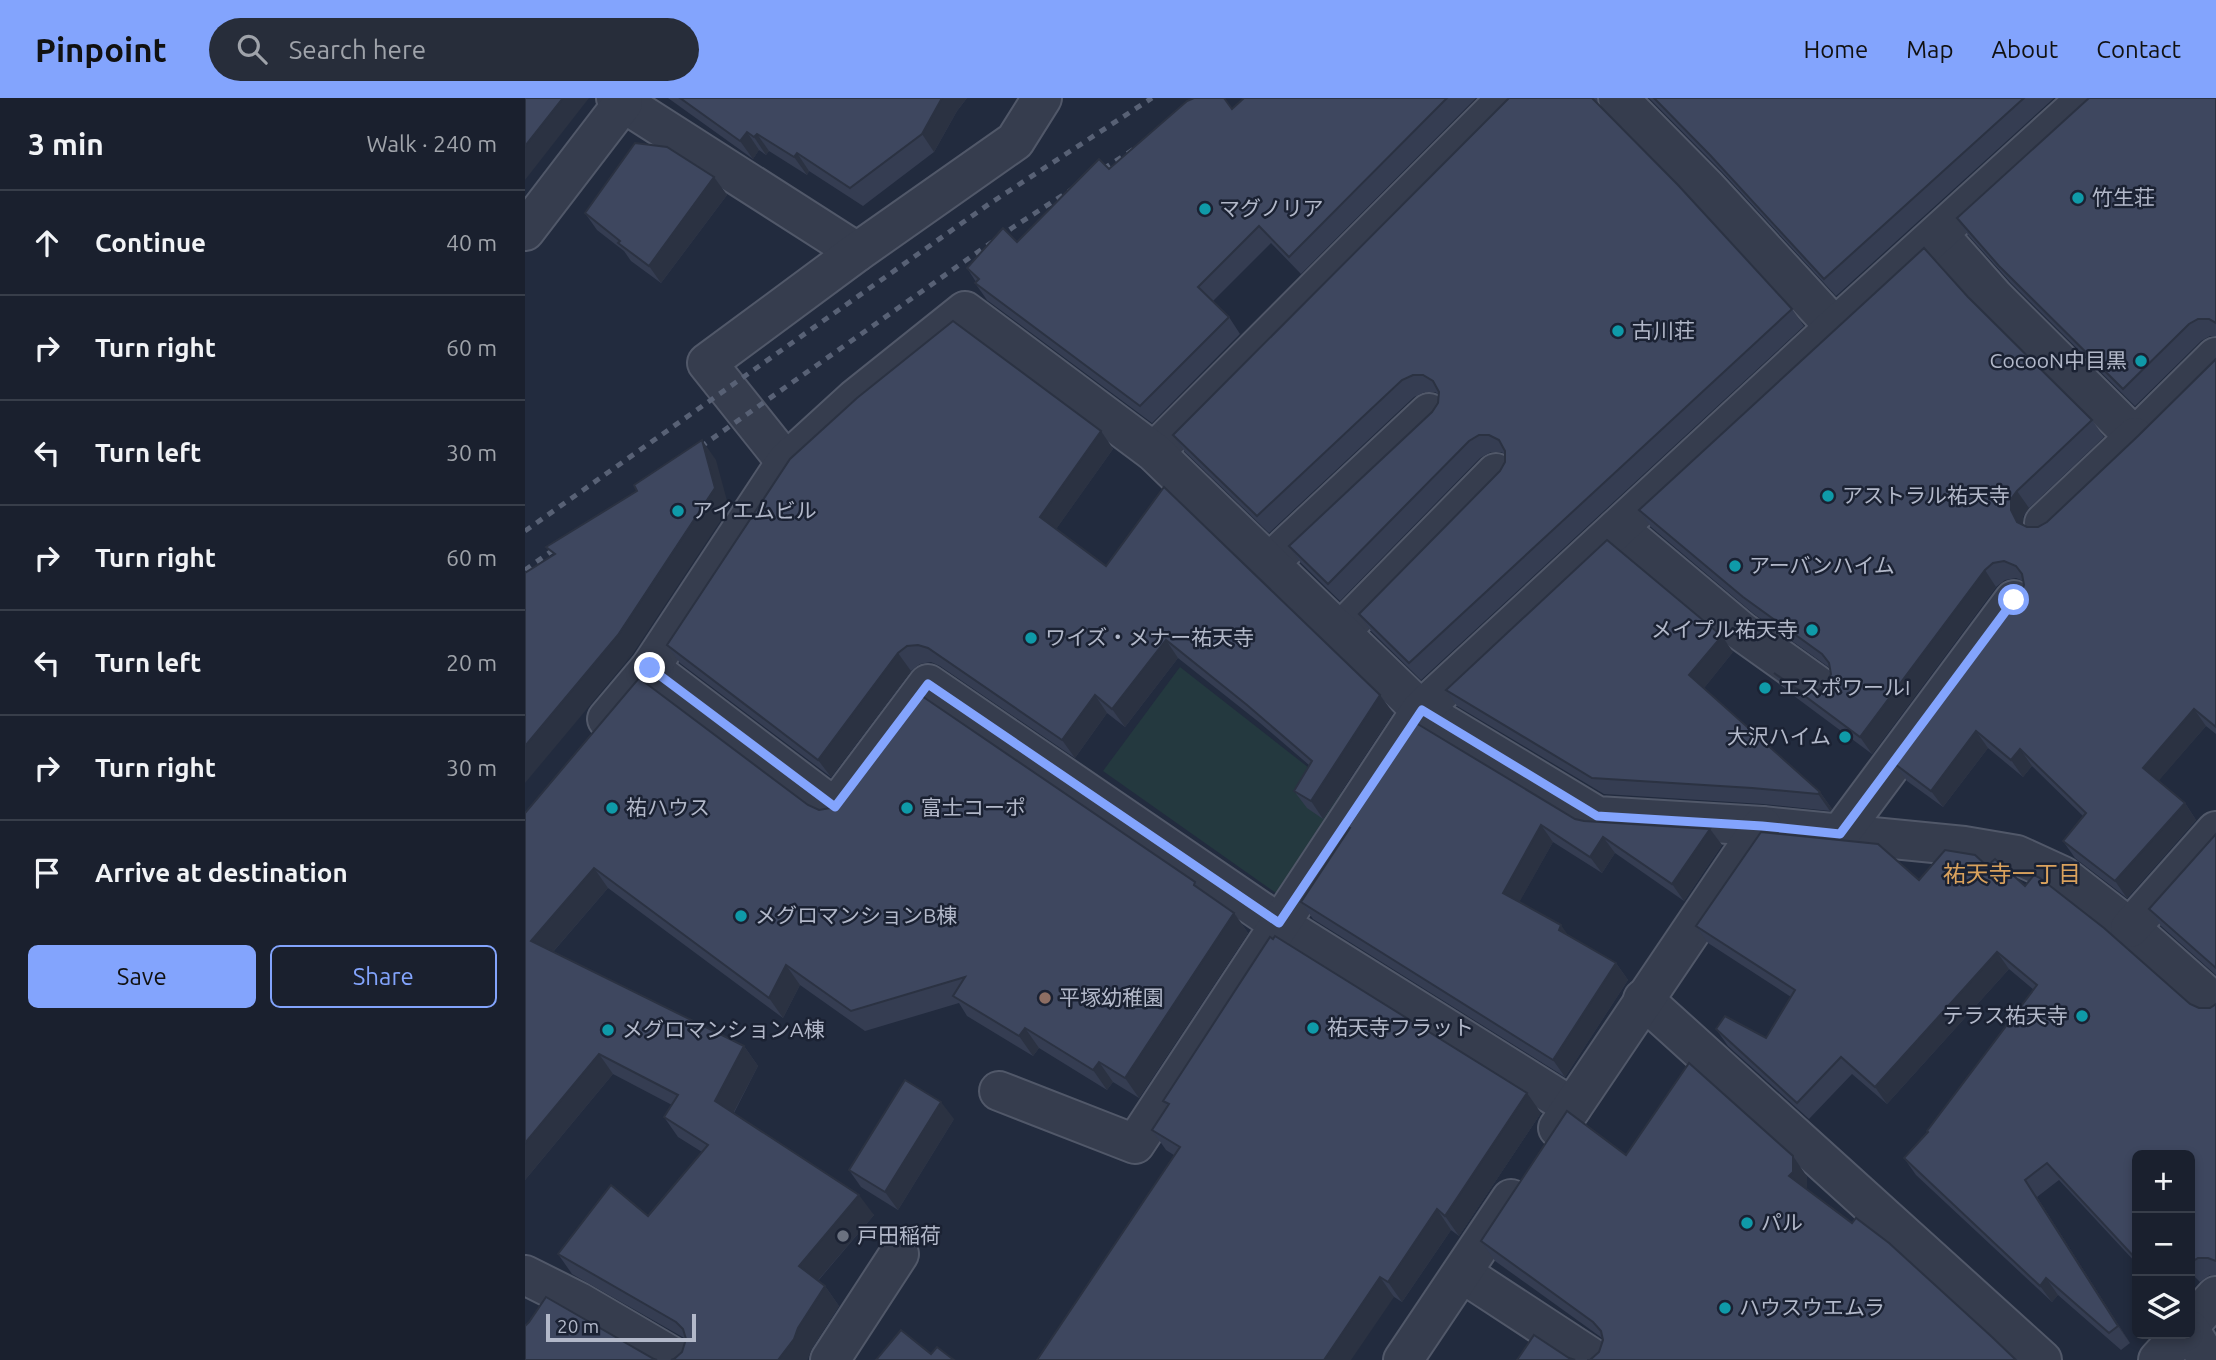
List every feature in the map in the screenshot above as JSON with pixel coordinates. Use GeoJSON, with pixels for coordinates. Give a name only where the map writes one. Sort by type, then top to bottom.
{"type":"FeatureCollection","features":[{"type":"Feature","properties":{"kind":"street"},"geometry":{"type":"LineString","coordinates":[[786,462],[707,363],[857,251],[1015,141],[1042,98]]}},
{"type":"Feature","properties":{"kind":"street"},"geometry":{"type":"LineString","coordinates":[[1154,452],[1507,98]]}},
{"type":"Feature","properties":{"kind":"street"},"geometry":{"type":"LineString","coordinates":[[1618,98],[1706,187],[1835,327]]}},
{"type":"Feature","properties":{"kind":"street"},"geometry":{"type":"LineString","coordinates":[[525,232],[619,100],[857,251]]}},
{"type":"Feature","properties":{"kind":"street"},"geometry":{"type":"LineString","coordinates":[[999,1091],[1135,1144],[1422,710],[1939,234],[2079,101]]}},
{"type":"Feature","properties":{"kind":"street"},"geometry":{"type":"LineString","coordinates":[[1939,234],[1995,298],[2135,437]]}},
{"type":"Feature","properties":{"kind":"street"},"geometry":{"type":"LineString","coordinates":[[588,743],[650,668],[786,462],[855,399],[965,311],[1154,452],[1422,710],[1597,816],[1762,826],[1964,846],[2017,855],[2063,876],[2130,928],[2216,1004]]}},
{"type":"Feature","properties":{"kind":"street"},"geometry":{"type":"LineString","coordinates":[[2044,523],[2216,357]]}},
{"type":"Feature","properties":{"kind":"street"},"geometry":{"type":"LineString","coordinates":[[1269,563],[1429,412]]}},
{"type":"Feature","properties":{"kind":"street"},"geometry":{"type":"LineString","coordinates":[[1340,632],[1496,473]]}},
{"type":"Feature","properties":{"kind":"street"},"geometry":{"type":"LineString","coordinates":[[1618,528],[1741,631],[1821,688]]}},
{"type":"Feature","properties":{"kind":"street"},"geometry":{"type":"LineString","coordinates":[[1840,834],[2014,600]]}},
{"type":"Feature","properties":{"kind":"street"},"geometry":{"type":"LineString","coordinates":[[650,668],[835,807],[928,684],[1279,923],[1572,1107]]}},
{"type":"Feature","properties":{"kind":"street"},"geometry":{"type":"LineString","coordinates":[[1403,1360],[1643,999],[1762,826]]}},
{"type":"Feature","properties":{"kind":"street"},"geometry":{"type":"LineString","coordinates":[[2130,928],[2216,831]]}},
{"type":"Feature","properties":{"kind":"street"},"geometry":{"type":"LineString","coordinates":[[1643,999],[2042,1360]]}},
{"type":"Feature","properties":{"kind":"street"},"geometry":{"type":"LineString","coordinates":[[830,1360],[899,1254]]}},
{"type":"Feature","properties":{"kind":"street"},"geometry":{"type":"LineString","coordinates":[[1462,1272],[1595,1360]]}},
{"type":"Feature","properties":{"kind":"street"},"geometry":{"type":"LineString","coordinates":[[537,1295],[579,1302],[678,1360]]}},
{"type":"Feature","properties":{"kind":"street"},"geometry":{"type":"LineString","coordinates":[[2195,1321],[2216,1296]]}},
{"type":"Feature","properties":{"kind":"street"},"geometry":{"type":"LineString","coordinates":[[2195,1336],[2208,1360]]}},
{"type":"Feature","properties":{"kind":"street"},"geometry":{"type":"LineString","coordinates":[[2158,1360],[2177,1339]]}},
{"type":"Feature","properties":{"kind":"green space"},"geometry":{"type":"Polygon","coordinates":[[[1180,667],[1341,793],[1276,893],[1103,771],[1180,667]]]}},
{"type":"Feature","properties":{"kind":"building"},"geometry":{"type":"Polygon","coordinates":[[[525,98],[563,98],[525,146],[525,98]]]}},
{"type":"Feature","properties":{"kind":"building"},"geometry":{"type":"Polygon","coordinates":[[[680,98],[942,98],[922,134],[850,188],[797,153],[794,157],[757,134],[754,137],[747,132],[740,141],[680,98]]]}},
{"type":"Feature","properties":{"kind":"building"},"geometry":{"type":"Polygon","coordinates":[[[1194,98],[1224,98],[1232,109],[1244,98],[1447,98],[1289,257],[1259,226],[1198,287],[1229,317],[1140,406],[975,283],[979,279],[967,268],[1003,228],[1017,242],[1099,159],[1109,169],[1187,101],[1194,98]]]}},
{"type":"Feature","properties":{"kind":"building"},"geometry":{"type":"Polygon","coordinates":[[[1509,98],[1592,98],[1678,185],[1792,309],[1409,663],[1359,614],[1500,471],[1505,462],[1505,451],[1499,440],[1489,435],[1479,435],[1469,441],[1328,584],[1289,546],[1432,412],[1438,403],[1439,392],[1433,381],[1423,375],[1413,375],[1402,380],[1257,516],[1173,435],[1509,98]]]}},
{"type":"Feature","properties":{"kind":"building"},"geometry":{"type":"Polygon","coordinates":[[[1654,98],[2024,98],[1824,279],[1654,98]]]}},
{"type":"Feature","properties":{"kind":"building"},"geometry":{"type":"Polygon","coordinates":[[[2089,98],[2216,98],[2216,323],[2209,319],[2198,319],[2189,324],[2123,389],[1999,266],[1957,218],[2089,98]]]}},
{"type":"Feature","properties":{"kind":"building"},"geometry":{"type":"Polygon","coordinates":[[[635,143],[667,147],[714,177],[649,266],[585,213],[635,143]]]}},
{"type":"Feature","properties":{"kind":"building"},"geometry":{"type":"Polygon","coordinates":[[[1924,248],[1968,297],[2092,420],[2011,499],[2011,510],[2017,522],[2027,527],[2038,527],[2047,522],[2216,359],[2216,727],[2194,709],[2143,768],[2185,803],[2115,881],[2063,841],[2086,813],[2020,749],[2011,760],[1976,731],[1931,791],[1895,764],[2020,596],[2024,585],[2022,574],[2016,566],[2004,561],[1993,563],[1985,570],[1860,737],[1774,673],[1806,693],[1818,691],[1826,684],[1831,674],[1829,663],[1822,654],[1743,597],[1639,510],[1924,248]]]}},
{"type":"Feature","properties":{"kind":"building"},"geometry":{"type":"Polygon","coordinates":[[[953,321],[1101,431],[1040,517],[1106,566],[1164,487],[1380,695],[1311,801],[1294,791],[1312,761],[1166,640],[1112,709],[1095,695],[1062,740],[928,648],[907,646],[898,653],[818,760],[667,645],[790,459],[857,398],[953,321]]]}},
{"type":"Feature","properties":{"kind":"building"},"geometry":{"type":"Polygon","coordinates":[[[702,440],[715,488],[618,635],[525,746],[525,573],[555,554],[546,547],[637,491],[634,485],[702,440]]]}},
{"type":"Feature","properties":{"kind":"building"},"geometry":{"type":"Polygon","coordinates":[[[1607,540],[1722,636],[1689,675],[1820,792],[1818,794],[1592,778],[1446,690],[1607,540]]]}},
{"type":"Feature","properties":{"kind":"building"},"geometry":{"type":"Polygon","coordinates":[[[639,678],[808,805],[819,810],[830,808],[838,801],[919,694],[1195,882],[1194,885],[1234,913],[1125,1078],[1099,1062],[1093,1070],[1025,1028],[1019,1036],[953,996],[965,977],[851,1011],[786,965],[769,998],[594,868],[531,941],[744,1046],[715,1101],[859,1195],[799,1266],[825,1286],[798,1328],[794,1339],[778,1360],[671,1360],[682,1352],[686,1339],[683,1329],[676,1322],[558,1254],[611,1185],[648,1216],[708,1145],[664,1117],[678,1095],[599,1054],[525,1143],[525,813],[639,678]]]}},
{"type":"Feature","properties":{"kind":"building"},"geometry":{"type":"Polygon","coordinates":[[[1416,723],[1575,819],[1710,829],[1672,884],[1603,837],[1590,857],[1541,825],[1503,893],[1561,925],[1559,930],[1616,963],[1553,1060],[1301,902],[1416,723]]]}},
{"type":"Feature","properties":{"kind":"building"},"geometry":{"type":"Polygon","coordinates":[[[1761,832],[1878,844],[1919,880],[1945,850],[1975,855],[1987,866],[1995,859],[2025,886],[2034,875],[2040,878],[2104,928],[2190,1004],[2199,1008],[2210,1008],[2216,1004],[2216,1261],[2208,1258],[2195,1260],[2195,1150],[2132,1150],[2132,1255],[2047,1163],[2025,1180],[2118,1326],[2109,1333],[2046,1278],[2040,1286],[1904,1158],[1928,1132],[2037,985],[1997,952],[1875,1087],[1841,1057],[1797,1103],[1716,1029],[1725,1016],[1766,1038],[1795,990],[1696,926],[1761,832]]]}},
{"type":"Feature","properties":{"kind":"building"},"geometry":{"type":"Polygon","coordinates":[[[2216,834],[2216,968],[2149,909],[2216,834]]]}},
{"type":"Feature","properties":{"kind":"building"},"geometry":{"type":"Polygon","coordinates":[[[1275,936],[1527,1093],[1445,1216],[1437,1209],[1388,1282],[1380,1277],[1324,1360],[1037,1360],[1180,1147],[1152,1130],[1169,1104],[1163,1101],[1270,937],[1273,939],[1275,936]]]}},
{"type":"Feature","properties":{"kind":"building"},"geometry":{"type":"Polygon","coordinates":[[[1689,1063],[1793,1156],[1793,1172],[1789,1176],[1852,1223],[1856,1218],[1889,1243],[2016,1360],[1590,1360],[1599,1352],[1603,1340],[1601,1331],[1593,1322],[1481,1241],[1567,1111],[1626,1155],[1689,1063]]]}},
{"type":"Feature","properties":{"kind":"building"},"geometry":{"type":"Polygon","coordinates":[[[905,1080],[941,1102],[885,1192],[849,1170],[905,1080]]]}},
{"type":"Feature","properties":{"kind":"building"},"geometry":{"type":"Polygon","coordinates":[[[546,1297],[657,1360],[525,1360],[525,1326],[546,1297]]]}},
{"type":"Feature","properties":{"kind":"building"},"geometry":{"type":"Polygon","coordinates":[[[901,1330],[931,1354],[937,1347],[954,1360],[876,1360],[901,1330]]]}},
{"type":"Feature","properties":{"kind":"building"},"geometry":{"type":"Polygon","coordinates":[[[1534,1335],[1569,1358],[1575,1360],[1517,1360],[1534,1335]]]}},
{"type":"Feature","properties":{"kind":"railway"},"geometry":{"type":"LineString","coordinates":[[525,531],[989,204],[1152,98]]}},
{"type":"Feature","properties":{"kind":"railway"},"geometry":{"type":"LineString","coordinates":[[689,455],[1012,228],[1145,142]]}},
{"type":"Feature","properties":{"kind":"railway"},"geometry":{"type":"LineString","coordinates":[[525,570],[566,541]]}},
{"type":"Feature","properties":{"kind":"place","name":"竹生荘"},"geometry":{"type":"Point","coordinates":[2078,198]}},
{"type":"Feature","properties":{"kind":"place","name":"マグノリア"},"geometry":{"type":"Point","coordinates":[1205,209]}},
{"type":"Feature","properties":{"kind":"place","name":"古川荘"},"geometry":{"type":"Point","coordinates":[1618,331]}},
{"type":"Feature","properties":{"kind":"place","name":"CocooN中目黒"},"geometry":{"type":"Point","coordinates":[2141,361]}},
{"type":"Feature","properties":{"kind":"place","name":"アストラル祐天寺"},"geometry":{"type":"Point","coordinates":[1828,496]}},
{"type":"Feature","properties":{"kind":"place","name":"アイエムビル"},"geometry":{"type":"Point","coordinates":[678,511]}},
{"type":"Feature","properties":{"kind":"place","name":"アーバンハイム"},"geometry":{"type":"Point","coordinates":[1735,566]}},
{"type":"Feature","properties":{"kind":"place","name":"メイプル祐天寺"},"geometry":{"type":"Point","coordinates":[1812,630]}},
{"type":"Feature","properties":{"kind":"place","name":"ワイズ・メナー祐天寺"},"geometry":{"type":"Point","coordinates":[1031,638]}},
{"type":"Feature","properties":{"kind":"place","name":"エスポワールI"},"geometry":{"type":"Point","coordinates":[1765,688]}},
{"type":"Feature","properties":{"kind":"place","name":"大沢ハイム"},"geometry":{"type":"Point","coordinates":[1845,737]}},
{"type":"Feature","properties":{"kind":"place","name":"祐ハウス"},"geometry":{"type":"Point","coordinates":[612,808]}},
{"type":"Feature","properties":{"kind":"place","name":"富士コーポ"},"geometry":{"type":"Point","coordinates":[907,808]}},
{"type":"Feature","properties":{"kind":"place","name":"メグロマンションB棟"},"geometry":{"type":"Point","coordinates":[741,916]}},
{"type":"Feature","properties":{"kind":"place","name":"平塚幼稚園"},"geometry":{"type":"Point","coordinates":[1045,998]}},
{"type":"Feature","properties":{"kind":"place","name":"テラス祐天寺"},"geometry":{"type":"Point","coordinates":[2082,1016]}},
{"type":"Feature","properties":{"kind":"place","name":"祐天寺フラット"},"geometry":{"type":"Point","coordinates":[1313,1028]}},
{"type":"Feature","properties":{"kind":"place","name":"メグロマンションA棟"},"geometry":{"type":"Point","coordinates":[608,1030]}},
{"type":"Feature","properties":{"kind":"place","name":"パル"},"geometry":{"type":"Point","coordinates":[1747,1223]}},
{"type":"Feature","properties":{"kind":"place","name":"戸田稲荷"},"geometry":{"type":"Point","coordinates":[843,1236]}},
{"type":"Feature","properties":{"kind":"place","name":"ハウスウエムラ"},"geometry":{"type":"Point","coordinates":[1725,1308]}},
{"type":"Feature","properties":{"kind":"district","name":"祐天寺一丁目"},"geometry":{"type":"Point","coordinates":[2012,874]}},
{"type":"Feature","properties":{"kind":"route"},"geometry":{"type":"LineString","coordinates":[[650,668],[835,807],[928,684],[1279,923],[1422,710],[1597,816],[1762,826],[1840,834],[2014,600]]}}]}
